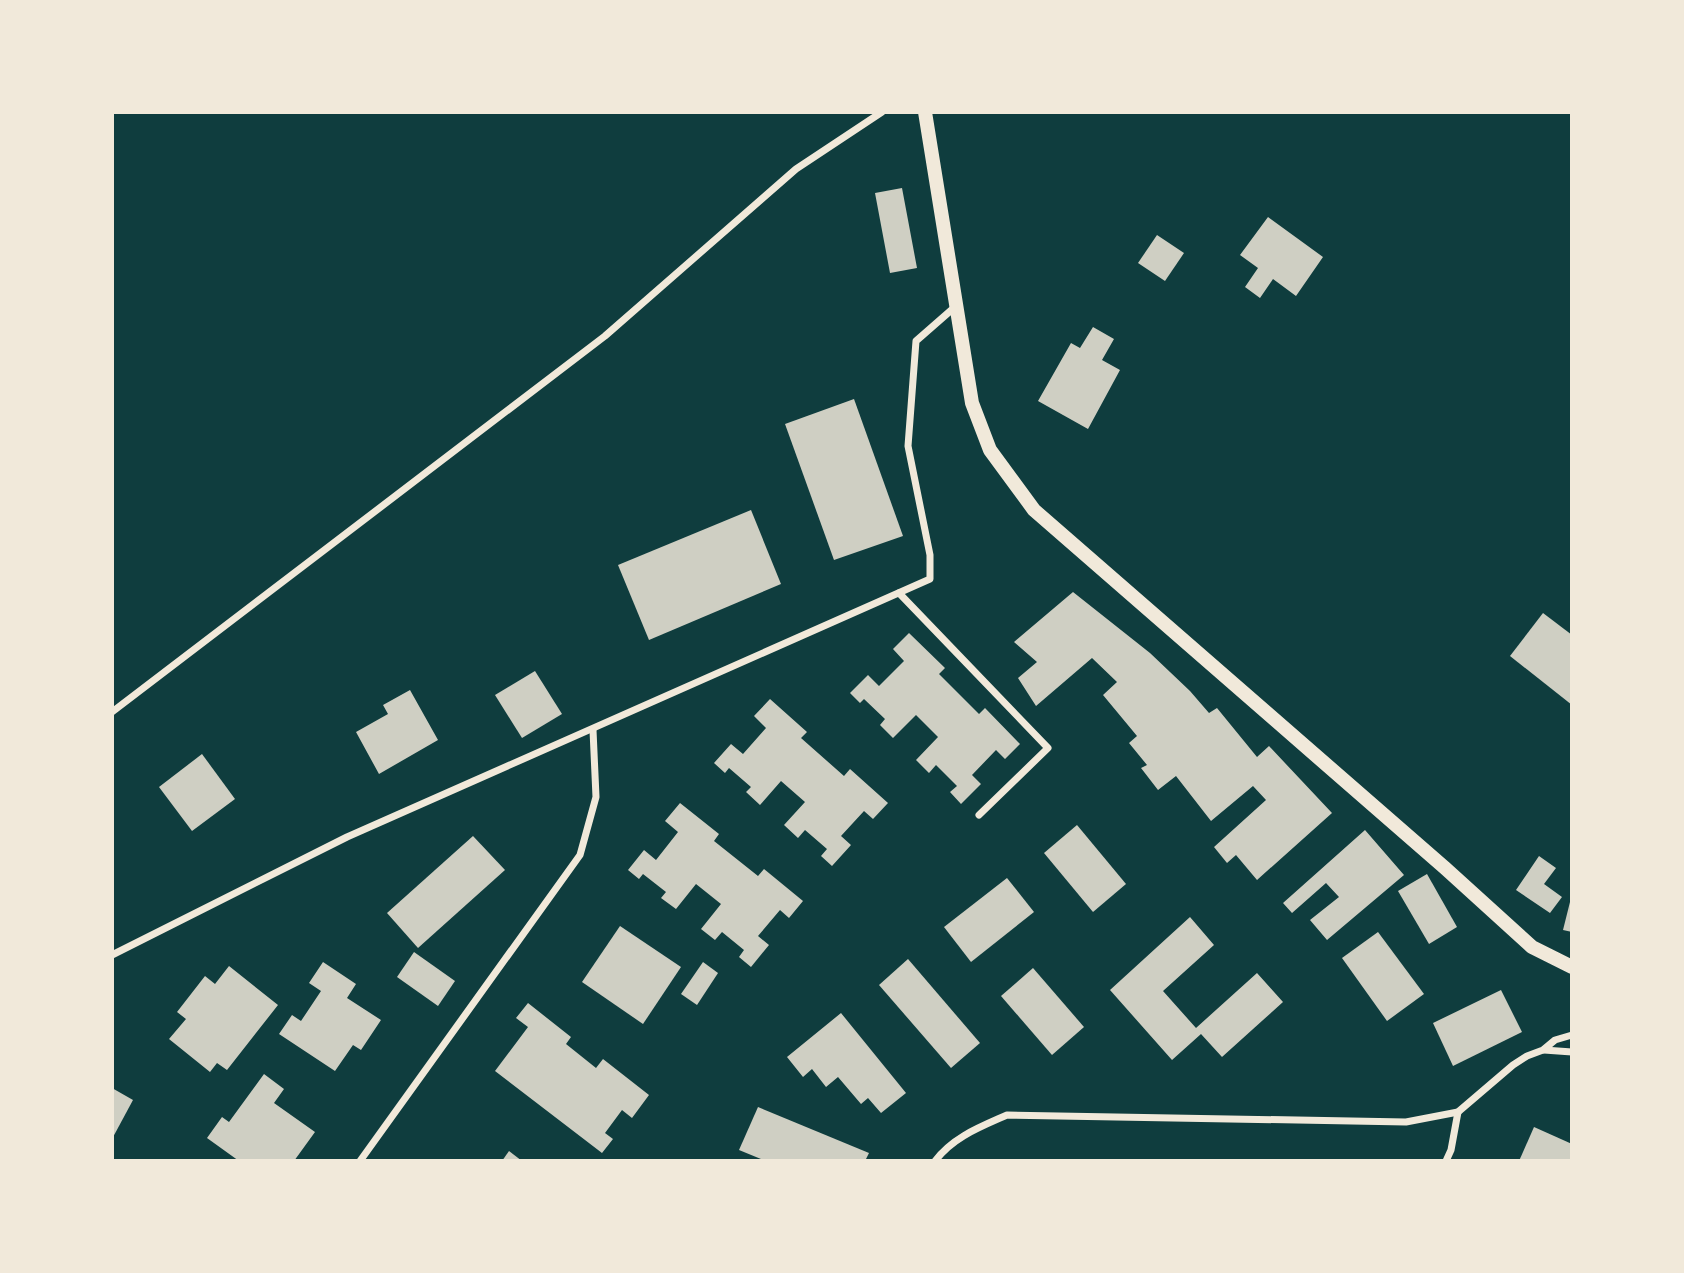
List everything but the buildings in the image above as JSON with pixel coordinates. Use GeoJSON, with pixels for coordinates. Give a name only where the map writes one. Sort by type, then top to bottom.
{"type":"FeatureCollection","features":[{"type":"Feature","properties":{"kind":"main road"},"geometry":{"type":"LineString","coordinates":[[925,112],[972,403],[990,450],[1034,510],[1446,868],[1532,947],[1572,967]]}},
{"type":"Feature","properties":{"kind":"street"},"geometry":{"type":"LineString","coordinates":[[112,712],[605,336],[796,169],[882,112]]}},
{"type":"Feature","properties":{"kind":"street"},"geometry":{"type":"LineString","coordinates":[[112,955],[347,838],[930,579],[930,555],[908,446],[916,341],[956,306]]}},
{"type":"Feature","properties":{"kind":"street"},"geometry":{"type":"LineString","coordinates":[[898,593],[1048,748],[979,816]]}},
{"type":"Feature","properties":{"kind":"street"},"geometry":{"type":"LineString","coordinates":[[360,1161],[580,855],[596,797],[593,730]]}},
{"type":"Feature","properties":{"kind":"street"},"geometry":{"type":"LineString","coordinates":[[935,1161],[944,1148],[969,1132],[1007,1115],[1406,1122],[1458,1112],[1513,1065],[1543,1050],[1555,1040],[1572,1035]]}},
{"type":"Feature","properties":{"kind":"street"},"geometry":{"type":"LineString","coordinates":[[1543,1050],[1572,1052]]}},
{"type":"Feature","properties":{"kind":"street"},"geometry":{"type":"LineString","coordinates":[[1446,1161],[1451,1150],[1458,1112]]}}]}
